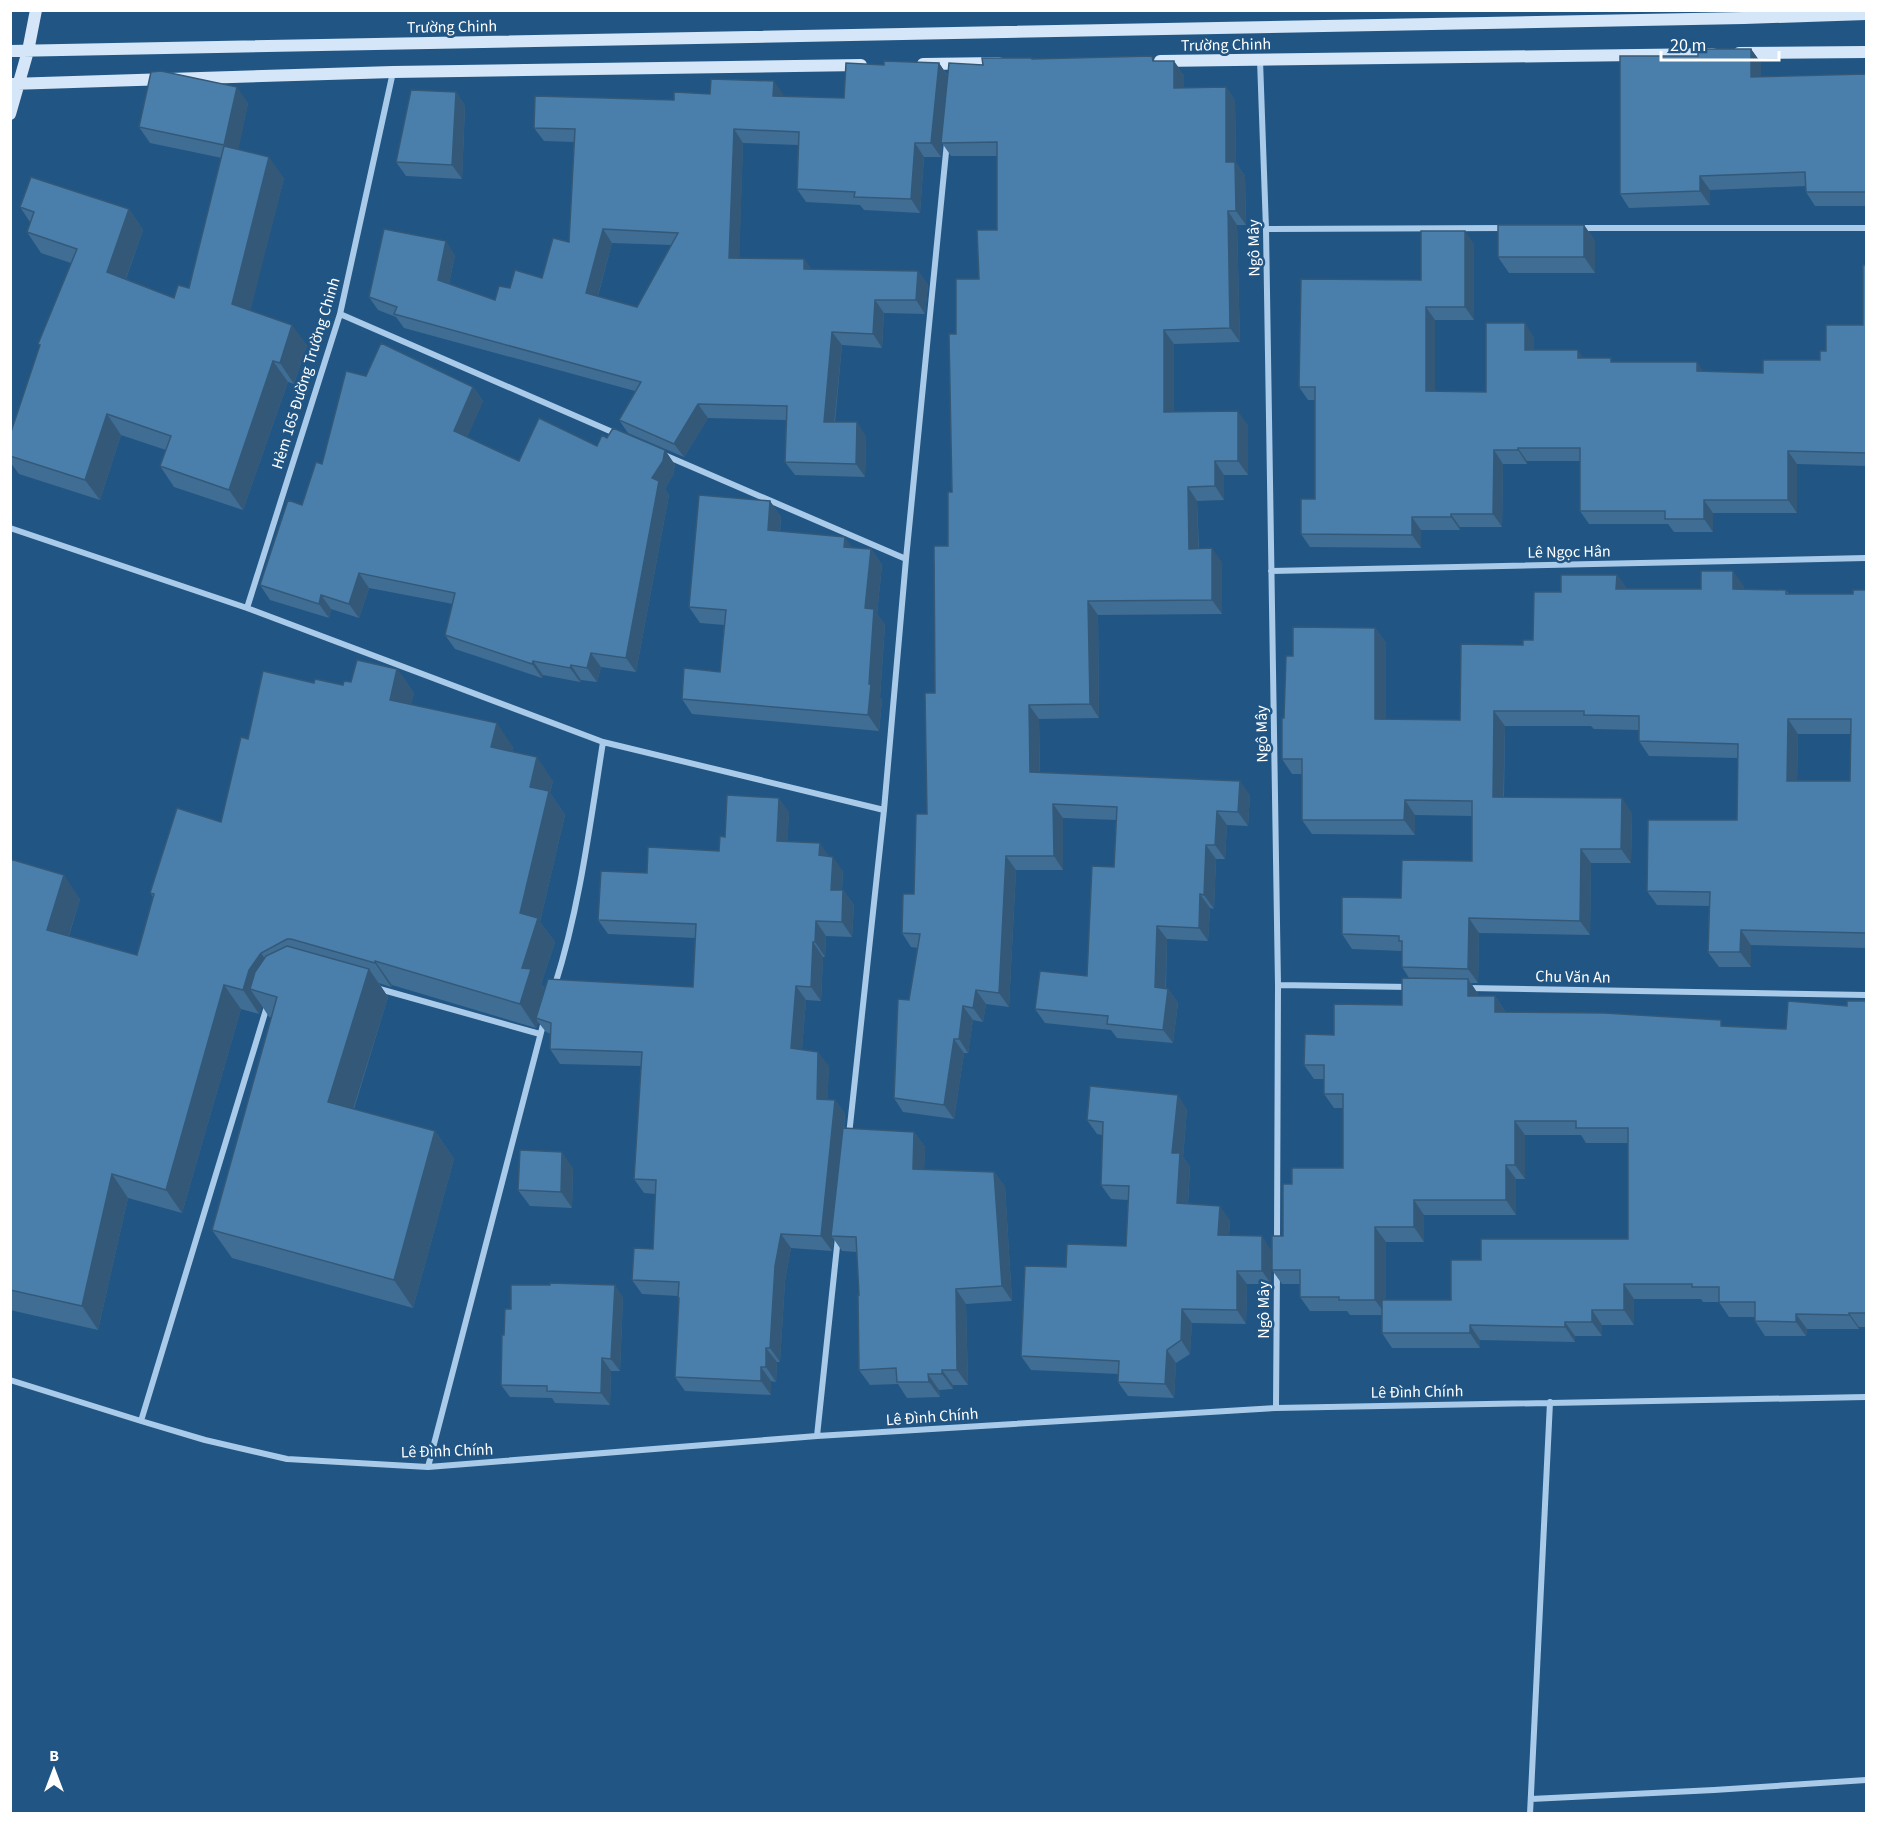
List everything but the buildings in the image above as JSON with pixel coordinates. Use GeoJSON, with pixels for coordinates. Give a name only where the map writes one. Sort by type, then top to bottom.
{"type":"FeatureCollection","features":[{"type":"Feature","properties":{"kind":"street"},"geometry":{"type":"LineString","coordinates":[[10,114],[15,84],[28,51],[36,10]]}},
{"type":"Feature","properties":{"kind":"street","name":"Trường Chinh"},"geometry":{"type":"LineString","coordinates":[[10,51],[1866,14]]}},
{"type":"Feature","properties":{"kind":"street","name":"Trường Chinh"},"geometry":{"type":"LineString","coordinates":[[1143,62],[1866,52]]}},
{"type":"Feature","properties":{"kind":"street","name":"Ngô Mây"},"geometry":{"type":"LineString","coordinates":[[1260,60],[1266,229],[1278,985],[1277,1243]]}},
{"type":"Feature","properties":{"kind":"street"},"geometry":{"type":"LineString","coordinates":[[907,65],[954,70],[1014,63]]}},
{"type":"Feature","properties":{"kind":"street"},"geometry":{"type":"LineString","coordinates":[[15,84],[393,72],[871,65]]}},
{"type":"Feature","properties":{"kind":"street","name":"Hẻm 165 Đường Trường Chinh"},"geometry":{"type":"LineString","coordinates":[[247,608],[340,314],[393,72]]}},
{"type":"Feature","properties":{"kind":"street"},"geometry":{"type":"LineString","coordinates":[[848,1141],[884,810],[948,135]]}},
{"type":"Feature","properties":{"kind":"street"},"geometry":{"type":"LineString","coordinates":[[1266,229],[1513,228]]}},
{"type":"Feature","properties":{"kind":"street"},"geometry":{"type":"LineString","coordinates":[[1572,228],[1866,228]]}},
{"type":"Feature","properties":{"kind":"street"},"geometry":{"type":"LineString","coordinates":[[340,314],[622,437]]}},
{"type":"Feature","properties":{"kind":"street"},"geometry":{"type":"LineString","coordinates":[[655,451],[906,559]]}},
{"type":"Feature","properties":{"kind":"street"},"geometry":{"type":"LineString","coordinates":[[10,528],[247,608],[603,742],[884,810]]}},
{"type":"Feature","properties":{"kind":"street","name":"Lê Ngọc Hân"},"geometry":{"type":"LineString","coordinates":[[1271,571],[1866,558]]}},
{"type":"Feature","properties":{"kind":"street"},"geometry":{"type":"LineString","coordinates":[[554,990],[582,881],[603,742]]}},
{"type":"Feature","properties":{"kind":"street"},"geometry":{"type":"LineString","coordinates":[[1278,985],[1420,987]]}},
{"type":"Feature","properties":{"kind":"street"},"geometry":{"type":"LineString","coordinates":[[373,987],[540,1034]]}},
{"type":"Feature","properties":{"kind":"street","name":"Chu Văn An"},"geometry":{"type":"LineString","coordinates":[[1455,988],[1866,995]]}},
{"type":"Feature","properties":{"kind":"street"},"geometry":{"type":"LineString","coordinates":[[141,1421],[270,997]]}},
{"type":"Feature","properties":{"kind":"street"},"geometry":{"type":"LineString","coordinates":[[428,1467],[547,1012]]}},
{"type":"Feature","properties":{"kind":"street"},"geometry":{"type":"LineString","coordinates":[[817,1436],[840,1224]]}},
{"type":"Feature","properties":{"kind":"street","name":"Ngô Mây"},"geometry":{"type":"LineString","coordinates":[[1276,1407],[1277,1267]]}},
{"type":"Feature","properties":{"kind":"street","name":"Lê Đình Chính"},"geometry":{"type":"LineString","coordinates":[[10,1380],[205,1440],[287,1459],[428,1467],[817,1436],[1276,1407],[1866,1397]]}},
{"type":"Feature","properties":{"kind":"street"},"geometry":{"type":"LineString","coordinates":[[1530,1814],[1550,1402]]}},
{"type":"Feature","properties":{"kind":"street"},"geometry":{"type":"LineString","coordinates":[[1531,1798],[1714,1790],[1866,1780]]}}]}
